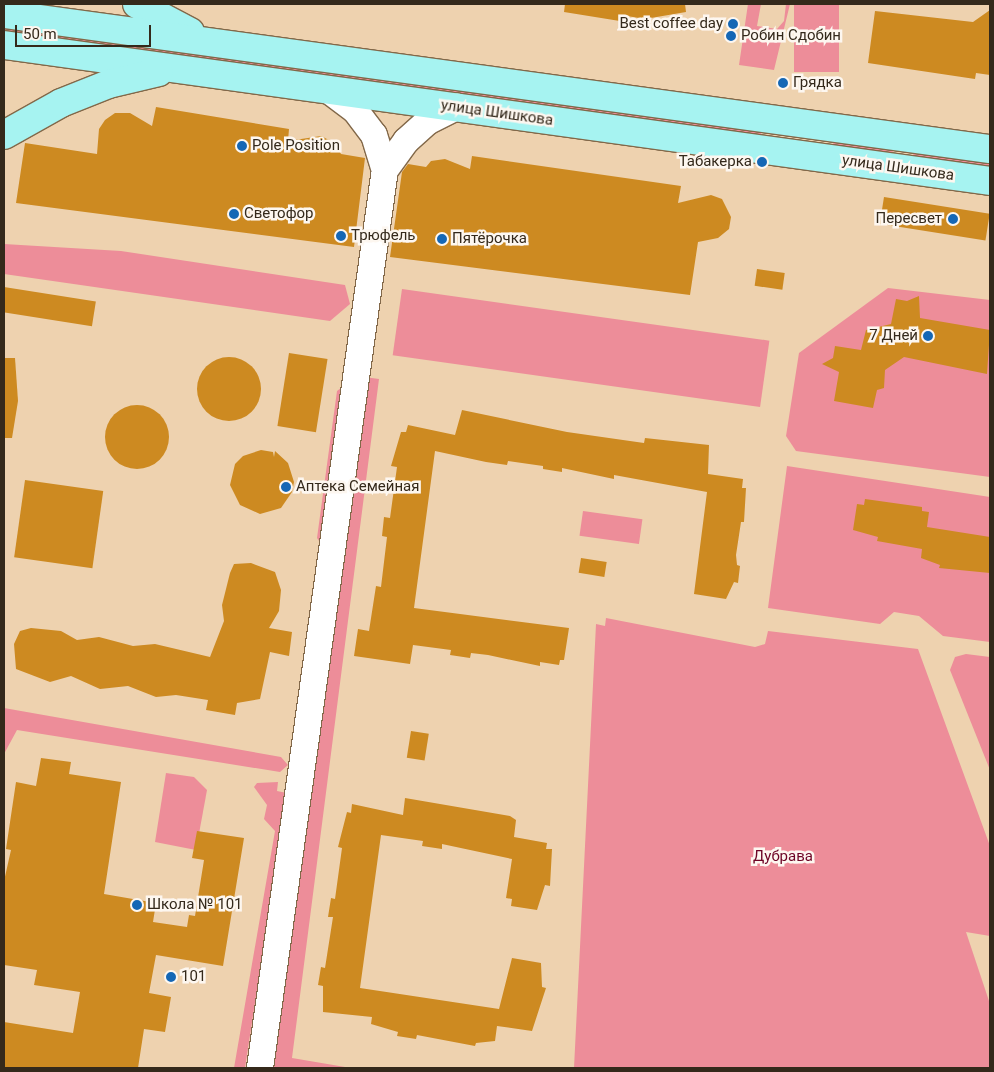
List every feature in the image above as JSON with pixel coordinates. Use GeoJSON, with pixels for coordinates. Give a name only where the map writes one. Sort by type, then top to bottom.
{"type":"FeatureCollection","features":[{"type":"Feature","properties":{"kind":"main road"},"geometry":{"type":"LineString","coordinates":[[137,4],[214,44]]}},
{"type":"Feature","properties":{"kind":"main road","name":"улица Шишкова"},"geometry":{"type":"LineString","coordinates":[[4,14],[990,149]]}},
{"type":"Feature","properties":{"kind":"main road","name":"улица Шишкова"},"geometry":{"type":"LineString","coordinates":[[4,45],[990,180]]}},
{"type":"Feature","properties":{"kind":"main road"},"geometry":{"type":"LineString","coordinates":[[4,135],[61,103],[109,84],[174,68]]}},
{"type":"Feature","properties":{"kind":"main road"},"geometry":{"type":"LineString","coordinates":[[770,150],[775,120]]}},
{"type":"Feature","properties":{"kind":"main road"},"geometry":{"type":"LineString","coordinates":[[900,168],[904,138]]}},
{"type":"Feature","properties":{"kind":"street"},"geometry":{"type":"LineString","coordinates":[[260,1068],[385,170],[374,135],[356,110],[327,89]]}},
{"type":"Feature","properties":{"kind":"street"},"geometry":{"type":"LineString","coordinates":[[385,170],[406,141],[427,122],[457,107]]}},
{"type":"Feature","properties":{"kind":"green space"},"geometry":{"type":"Polygon","coordinates":[[[748,4],[761,4],[757,26],[777,29],[784,21],[786,4],[790,4],[774,70],[739,65],[748,4]]]}},
{"type":"Feature","properties":{"kind":"green space"},"geometry":{"type":"Polygon","coordinates":[[[794,4],[839,4],[839,72],[794,72],[794,4]]]}},
{"type":"Feature","properties":{"kind":"green space"},"geometry":{"type":"Polygon","coordinates":[[[4,24],[762,130],[760,141],[4,35],[4,24]]]}},
{"type":"Feature","properties":{"kind":"green space"},"geometry":{"type":"Polygon","coordinates":[[[834,138],[893,146],[892,157],[832,149],[834,138]]]}},
{"type":"Feature","properties":{"kind":"green space"},"geometry":{"type":"Polygon","coordinates":[[[914,149],[990,158],[989,170],[913,161],[914,149]]]}},
{"type":"Feature","properties":{"kind":"green space"},"geometry":{"type":"Polygon","coordinates":[[[4,244],[121,251],[345,285],[350,304],[330,321],[4,274],[4,244]]]}},
{"type":"Feature","properties":{"kind":"green space"},"geometry":{"type":"Polygon","coordinates":[[[888,288],[990,300],[990,477],[796,451],[786,436],[799,353],[888,288]]]}},
{"type":"Feature","properties":{"kind":"green space"},"geometry":{"type":"Polygon","coordinates":[[[402,289],[769,341],[760,407],[393,355],[402,289]]]}},
{"type":"Feature","properties":{"kind":"green space"},"geometry":{"type":"Polygon","coordinates":[[[357,376],[379,379],[292,1058],[351,1068],[260,1068],[331,558],[317,538],[337,391],[357,376]]]}},
{"type":"Feature","properties":{"kind":"green space"},"geometry":{"type":"Polygon","coordinates":[[[787,466],[990,497],[990,642],[943,636],[919,616],[894,612],[880,624],[768,608],[787,466]]]}},
{"type":"Feature","properties":{"kind":"green space"},"geometry":{"type":"Polygon","coordinates":[[[583,511],[642,519],[639,544],[580,536],[583,511]]]}},
{"type":"Feature","properties":{"kind":"green space","name":"Дубрава"},"geometry":{"type":"Polygon","coordinates":[[[606,618],[755,647],[765,644],[768,631],[918,649],[990,846],[990,936],[966,932],[990,1004],[990,1068],[574,1068],[596,624],[605,626],[606,618]]]}},
{"type":"Feature","properties":{"kind":"green space"},"geometry":{"type":"Polygon","coordinates":[[[966,654],[990,657],[990,770],[950,670],[955,657],[966,654]]]}},
{"type":"Feature","properties":{"kind":"green space"},"geometry":{"type":"Polygon","coordinates":[[[4,708],[281,757],[288,765],[280,772],[17,730],[4,754],[4,708]]]}},
{"type":"Feature","properties":{"kind":"green space"},"geometry":{"type":"Polygon","coordinates":[[[166,773],[194,777],[207,790],[196,850],[155,842],[166,773]]]}},
{"type":"Feature","properties":{"kind":"green space"},"geometry":{"type":"Polygon","coordinates":[[[278,782],[277,791],[287,793],[245,1068],[234,1068],[275,831],[264,819],[267,805],[254,787],[257,783],[278,782]]]}},
{"type":"Feature","properties":{"kind":"building"},"geometry":{"type":"Polygon","coordinates":[[[565,4],[685,4],[686,12],[645,19],[627,16],[626,22],[564,12],[565,4]]]}},
{"type":"Feature","properties":{"kind":"building"},"geometry":{"type":"Polygon","coordinates":[[[990,10],[990,75],[976,73],[975,79],[868,63],[875,11],[973,22],[990,10]]]}},
{"type":"Feature","properties":{"kind":"building"},"geometry":{"type":"Polygon","coordinates":[[[156,107],[289,129],[288,141],[321,136],[335,143],[341,154],[365,158],[354,247],[16,203],[25,143],[97,154],[99,129],[105,120],[115,113],[130,113],[152,126],[156,107]]]}},
{"type":"Feature","properties":{"kind":"building"},"geometry":{"type":"Polygon","coordinates":[[[472,156],[681,186],[678,203],[711,195],[722,199],[731,217],[729,229],[718,238],[698,242],[690,295],[390,257],[402,172],[408,164],[426,167],[431,161],[445,159],[470,169],[472,156]]]}},
{"type":"Feature","properties":{"kind":"building"},"geometry":{"type":"Polygon","coordinates":[[[884,197],[990,214],[985,240],[880,224],[884,197]]]}},
{"type":"Feature","properties":{"kind":"building"},"geometry":{"type":"Polygon","coordinates":[[[757,269],[785,273],[782,290],[755,286],[757,269]]]}},
{"type":"Feature","properties":{"kind":"building"},"geometry":{"type":"Polygon","coordinates":[[[4,287],[96,302],[92,326],[4,312],[4,287]]]}},
{"type":"Feature","properties":{"kind":"building"},"geometry":{"type":"Polygon","coordinates":[[[919,296],[920,318],[990,330],[987,374],[904,357],[885,370],[884,388],[877,390],[873,408],[834,401],[839,372],[822,364],[833,358],[835,346],[861,350],[866,330],[891,324],[896,299],[907,301],[919,296]]]}},
{"type":"Feature","properties":{"kind":"building"},"geometry":{"type":"Polygon","coordinates":[[[289,353],[328,359],[316,432],[277,426],[289,353]]]}},
{"type":"Feature","properties":{"kind":"building"},"geometry":{"type":"Polygon","coordinates":[[[223,357],[235,357],[252,366],[259,377],[261,389],[259,401],[252,412],[235,421],[223,421],[211,416],[202,407],[197,395],[197,383],[202,371],[211,362],[223,357]]]}},
{"type":"Feature","properties":{"kind":"building"},"geometry":{"type":"Polygon","coordinates":[[[4,358],[15,358],[18,401],[12,438],[4,438],[4,358]]]}},
{"type":"Feature","properties":{"kind":"building"},"geometry":{"type":"Polygon","coordinates":[[[131,405],[143,405],[160,414],[167,425],[169,437],[167,449],[160,460],[143,469],[131,469],[119,464],[110,455],[105,443],[105,431],[110,419],[119,410],[131,405]]]}},
{"type":"Feature","properties":{"kind":"building"},"geometry":{"type":"Polygon","coordinates":[[[462,410],[567,432],[644,443],[645,438],[709,445],[708,474],[743,479],[742,488],[746,488],[744,522],[741,522],[736,555],[737,565],[740,566],[738,583],[734,582],[726,599],[694,594],[707,492],[614,475],[614,479],[562,468],[562,472],[543,469],[543,466],[508,461],[507,465],[486,462],[435,451],[414,608],[569,628],[564,660],[560,660],[559,665],[540,662],[540,666],[488,655],[471,653],[470,658],[450,655],[451,650],[413,645],[410,664],[354,656],[358,629],[369,631],[376,586],[381,587],[387,537],[382,536],[384,517],[390,518],[397,467],[391,466],[401,432],[406,432],[408,425],[455,435],[462,410]]]}},
{"type":"Feature","properties":{"kind":"building"},"geometry":{"type":"Polygon","coordinates":[[[261,450],[273,452],[274,457],[275,451],[288,463],[294,482],[292,492],[281,508],[260,514],[240,505],[230,485],[235,464],[243,456],[261,450]]]}},
{"type":"Feature","properties":{"kind":"building"},"geometry":{"type":"Polygon","coordinates":[[[25,480],[103,491],[92,568],[14,557],[25,480]]]}},
{"type":"Feature","properties":{"kind":"building"},"geometry":{"type":"Polygon","coordinates":[[[865,499],[922,507],[922,511],[929,512],[927,527],[990,537],[990,573],[939,568],[940,565],[921,558],[922,549],[877,541],[878,537],[853,530],[857,504],[864,505],[865,499]]]}},
{"type":"Feature","properties":{"kind":"building"},"geometry":{"type":"Polygon","coordinates":[[[581,558],[607,562],[604,577],[579,573],[581,558]]]}},
{"type":"Feature","properties":{"kind":"building"},"geometry":{"type":"Polygon","coordinates":[[[251,563],[275,572],[281,590],[279,611],[269,628],[292,632],[289,656],[270,652],[260,699],[237,703],[235,715],[206,710],[208,700],[176,695],[156,697],[128,686],[100,689],[71,676],[50,682],[16,669],[14,644],[20,631],[31,628],[61,631],[77,640],[99,637],[133,646],[155,644],[210,657],[224,621],[222,605],[230,573],[234,564],[251,563]]]}},
{"type":"Feature","properties":{"kind":"building"},"geometry":{"type":"Polygon","coordinates":[[[411,731],[429,734],[425,760],[407,758],[411,731]]]}},
{"type":"Feature","properties":{"kind":"building"},"geometry":{"type":"Polygon","coordinates":[[[41,758],[71,762],[69,774],[121,782],[104,894],[156,903],[153,922],[187,927],[189,915],[195,916],[204,860],[192,858],[197,831],[244,838],[223,966],[156,955],[149,993],[171,997],[165,1032],[144,1029],[138,1068],[4,1068],[4,1022],[73,1033],[80,992],[34,985],[37,970],[4,965],[4,881],[11,850],[6,849],[16,782],[36,786],[41,758]]]}},
{"type":"Feature","properties":{"kind":"building"},"geometry":{"type":"Polygon","coordinates":[[[405,798],[510,816],[516,820],[514,837],[547,843],[546,849],[552,849],[550,886],[545,885],[537,910],[511,906],[512,899],[506,898],[512,859],[442,844],[442,849],[422,846],[423,841],[381,835],[360,988],[499,1009],[512,958],[541,963],[542,987],[546,988],[532,1031],[497,1026],[495,1041],[476,1043],[475,1046],[417,1035],[416,1039],[397,1036],[398,1032],[371,1024],[372,1017],[323,1012],[323,986],[318,985],[321,967],[325,968],[333,917],[328,917],[331,898],[335,899],[342,848],[338,847],[347,812],[351,813],[352,804],[403,815],[405,798]]]}},
{"type":"Feature","properties":{"kind":"place","name":"Best coffee day"},"geometry":{"type":"Point","coordinates":[733,24]}},
{"type":"Feature","properties":{"kind":"place","name":"Робин Сдобин"},"geometry":{"type":"Point","coordinates":[731,36]}},
{"type":"Feature","properties":{"kind":"place","name":"Грядка"},"geometry":{"type":"Point","coordinates":[783,83]}},
{"type":"Feature","properties":{"kind":"place","name":"Pole Position"},"geometry":{"type":"Point","coordinates":[242,146]}},
{"type":"Feature","properties":{"kind":"place","name":"Табакерка"},"geometry":{"type":"Point","coordinates":[762,162]}},
{"type":"Feature","properties":{"kind":"place","name":"Светофор"},"geometry":{"type":"Point","coordinates":[234,214]}},
{"type":"Feature","properties":{"kind":"place","name":"Пересвет"},"geometry":{"type":"Point","coordinates":[953,219]}},
{"type":"Feature","properties":{"kind":"place","name":"Трюфель"},"geometry":{"type":"Point","coordinates":[341,236]}},
{"type":"Feature","properties":{"kind":"place","name":"Пятёрочка"},"geometry":{"type":"Point","coordinates":[442,239]}},
{"type":"Feature","properties":{"kind":"place","name":"7 Дней"},"geometry":{"type":"Point","coordinates":[928,336]}},
{"type":"Feature","properties":{"kind":"place","name":"Аптека Семейная"},"geometry":{"type":"Point","coordinates":[286,487]}},
{"type":"Feature","properties":{"kind":"place","name":"Школа № 101"},"geometry":{"type":"Point","coordinates":[137,905]}},
{"type":"Feature","properties":{"kind":"place","name":"101"},"geometry":{"type":"Point","coordinates":[171,977]}}]}
